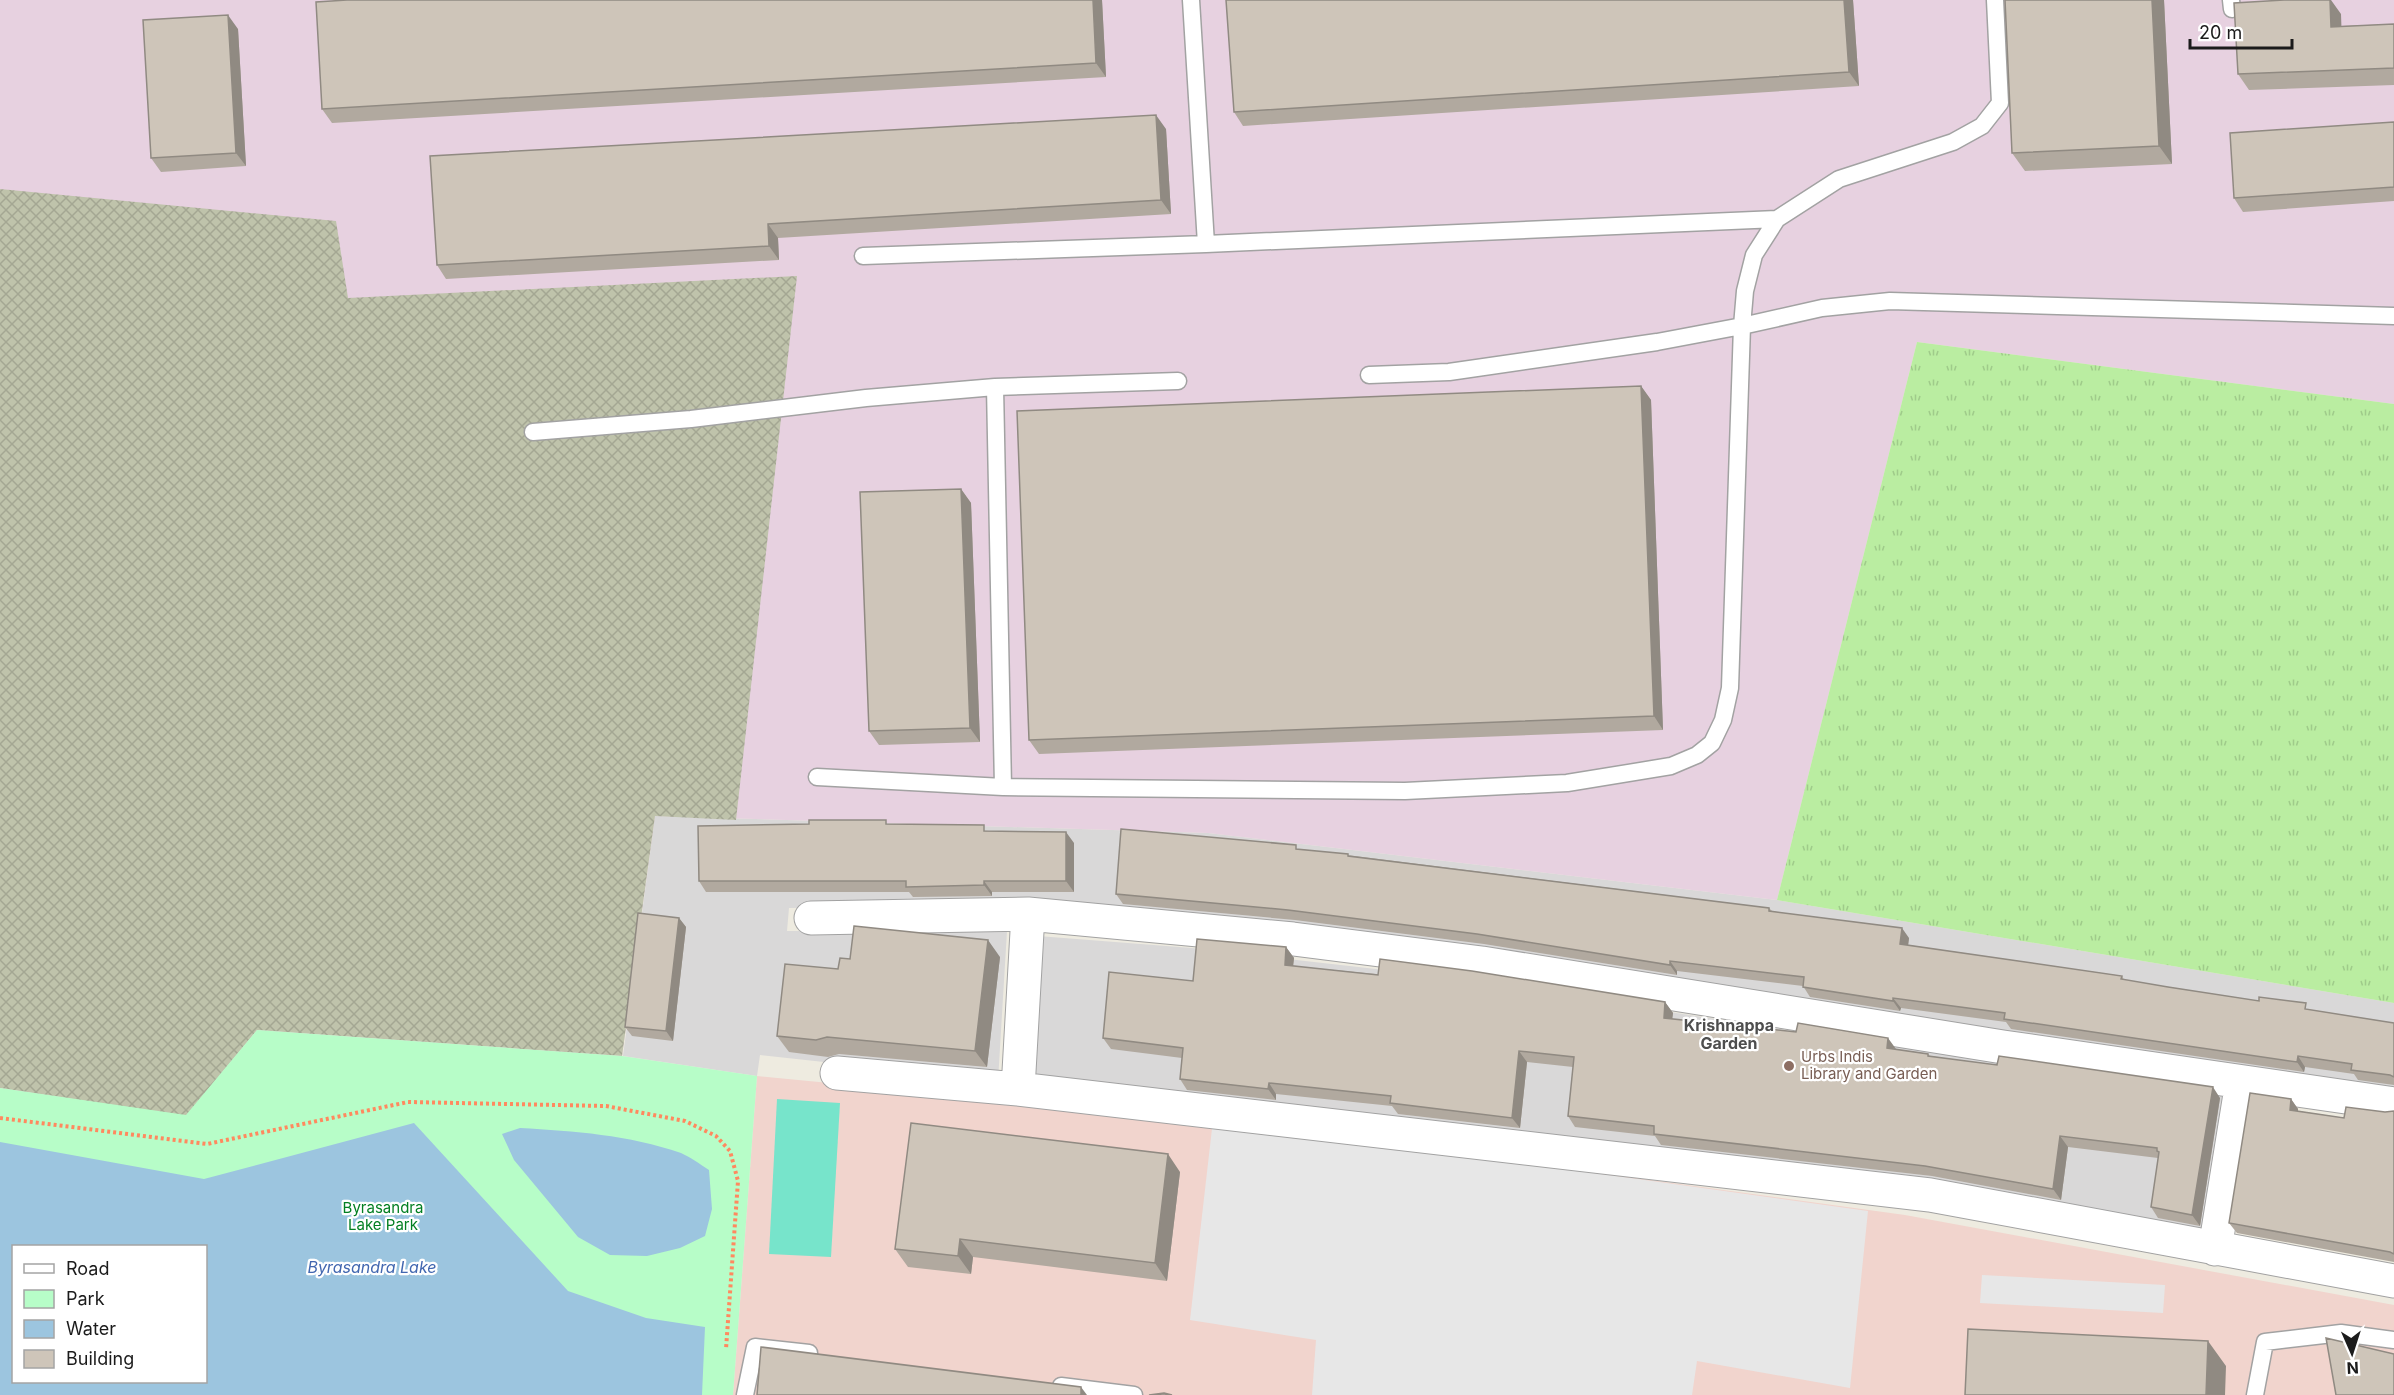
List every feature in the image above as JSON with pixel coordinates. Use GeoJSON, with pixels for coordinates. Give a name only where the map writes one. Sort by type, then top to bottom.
{"type":"FeatureCollection","features":[{"type":"Feature","properties":{"kind":"street"},"geometry":{"type":"LineString","coordinates":[[1018,1089],[1028,914]]}},
{"type":"Feature","properties":{"kind":"street"},"geometry":{"type":"LineString","coordinates":[[811,918],[1028,914],[1293,939],[1482,963],[1992,1045],[2394,1104]]}},
{"type":"Feature","properties":{"kind":"street"},"geometry":{"type":"LineString","coordinates":[[837,1074],[1018,1089],[1930,1195],[2394,1281]]}},
{"type":"Feature","properties":{"kind":"street"},"geometry":{"type":"LineString","coordinates":[[2216,1249],[2242,1082]]}},
{"type":"Feature","properties":{"kind":"lane"},"geometry":{"type":"LineString","coordinates":[[1191,0],[1206,244]]}},
{"type":"Feature","properties":{"kind":"lane"},"geometry":{"type":"LineString","coordinates":[[817,777],[1003,787],[1405,791],[1567,783],[1671,766],[1697,755],[1712,743],[1723,720],[1730,688],[1742,326],[1745,291],[1754,255],[1778,219],[1839,179],[1953,142],[1982,126],[2000,103],[1995,0]]}},
{"type":"Feature","properties":{"kind":"lane"},"geometry":{"type":"LineString","coordinates":[[863,256],[1206,244],[1778,219]]}},
{"type":"Feature","properties":{"kind":"lane"},"geometry":{"type":"LineString","coordinates":[[1369,375],[1449,372],[1657,342],[1822,308],[1890,301],[1951,301],[2394,316]]}},
{"type":"Feature","properties":{"kind":"lane"},"geometry":{"type":"LineString","coordinates":[[533,432],[691,419],[866,398],[995,387],[1178,381]]}},
{"type":"Feature","properties":{"kind":"lane"},"geometry":{"type":"LineString","coordinates":[[995,387],[1003,787]]}},
{"type":"Feature","properties":{"kind":"lane"},"geometry":{"type":"LineString","coordinates":[[2255,1395],[2265,1342],[2341,1333],[2394,1340]]}},
{"type":"Feature","properties":{"kind":"lane"},"geometry":{"type":"LineString","coordinates":[[745,1395],[755,1347],[826,1356]]}},
{"type":"Feature","properties":{"kind":"lane"},"geometry":{"type":"LineString","coordinates":[[1040,1383],[1134,1395]]}},
{"type":"Feature","properties":{"kind":"path"},"geometry":{"type":"LineString","coordinates":[[0,1118],[207,1144],[408,1102],[606,1106],[685,1121],[716,1136],[730,1151],[738,1181],[725,1359]]}},
{"type":"Feature","properties":{"kind":"shaded area"},"geometry":{"type":"Polygon","coordinates":[[[0,0],[2394,0],[2394,404],[1917,342],[1777,900],[1208,833],[655,816],[622,1056],[257,1030],[186,1116],[0,1088],[0,0]]]}},
{"type":"Feature","properties":{"kind":"shaded area"},"geometry":{"type":"Polygon","coordinates":[[[0,189],[336,221],[348,298],[797,276],[736,820],[655,816],[622,1056],[257,1030],[186,1116],[0,1088],[0,189]]]}},
{"type":"Feature","properties":{"kind":"shaded area"},"geometry":{"type":"Polygon","coordinates":[[[655,816],[1208,833],[1777,900],[2394,1003],[2394,1095],[909,906],[789,908],[787,931],[1007,931],[998,1081],[760,1055],[757,1076],[623,1056],[655,816]]]}},
{"type":"Feature","properties":{"kind":"shaded area"},"geometry":{"type":"Polygon","coordinates":[[[1038,936],[1192,948],[1420,974],[2228,1097],[2211,1238],[1025,1081],[1038,936]]]}},
{"type":"Feature","properties":{"kind":"shaded area"},"geometry":{"type":"Polygon","coordinates":[[[757,1076],[1213,1120],[1905,1215],[2394,1305],[2394,1395],[733,1395],[757,1076]]]}},
{"type":"Feature","properties":{"kind":"shaded area"},"geometry":{"type":"Polygon","coordinates":[[[1213,1120],[1868,1211],[1850,1388],[1697,1361],[1692,1395],[1312,1395],[1316,1340],[1190,1320],[1213,1120]]]}},
{"type":"Feature","properties":{"kind":"shaded area"},"geometry":{"type":"Polygon","coordinates":[[[1982,1275],[2165,1285],[2163,1313],[1980,1303],[1982,1275]]]}},
{"type":"Feature","properties":{"kind":"green space"},"geometry":{"type":"Polygon","coordinates":[[[1917,342],[2394,404],[2394,1003],[1777,900],[1917,342]]]}},
{"type":"Feature","properties":{"kind":"green space","name":"Byrasandra Lake Park"},"geometry":{"type":"Polygon","coordinates":[[[257,1030],[622,1056],[757,1076],[733,1395],[0,1395],[0,1088],[186,1115],[257,1030]]]}},
{"type":"Feature","properties":{"kind":"green space"},"geometry":{"type":"Polygon","coordinates":[[[777,1099],[840,1103],[831,1257],[769,1254],[777,1099]]]}},
{"type":"Feature","properties":{"kind":"water","name":"Byrasandra Lake"},"geometry":{"type":"Polygon","coordinates":[[[414,1123],[568,1291],[646,1318],[705,1327],[702,1395],[0,1395],[0,1142],[204,1179],[414,1123]]]}},
{"type":"Feature","properties":{"kind":"water"},"geometry":{"type":"Polygon","coordinates":[[[520,1128],[581,1132],[621,1138],[681,1153],[709,1170],[712,1209],[705,1236],[680,1248],[647,1256],[610,1255],[578,1237],[514,1160],[502,1134],[520,1128]]]}},
{"type":"Feature","properties":{"kind":"building"},"geometry":{"type":"Polygon","coordinates":[[[347,0],[1093,0],[1096,63],[322,109],[316,2],[347,0]]]}},
{"type":"Feature","properties":{"kind":"building"},"geometry":{"type":"Polygon","coordinates":[[[1226,0],[1844,0],[1849,72],[1234,112],[1226,0]]]}},
{"type":"Feature","properties":{"kind":"building"},"geometry":{"type":"Polygon","coordinates":[[[2005,0],[2152,0],[2159,146],[2012,153],[2005,0]]]}},
{"type":"Feature","properties":{"kind":"building"},"geometry":{"type":"Polygon","coordinates":[[[2330,0],[2331,27],[2394,24],[2394,68],[2238,74],[2234,3],[2330,0]]]}},
{"type":"Feature","properties":{"kind":"building"},"geometry":{"type":"Polygon","coordinates":[[[228,15],[236,153],[151,158],[143,20],[228,15]]]}},
{"type":"Feature","properties":{"kind":"building"},"geometry":{"type":"Polygon","coordinates":[[[1156,115],[1161,200],[768,224],[769,246],[437,265],[430,156],[1156,115]]]}},
{"type":"Feature","properties":{"kind":"building"},"geometry":{"type":"Polygon","coordinates":[[[2394,122],[2394,187],[2234,198],[2230,133],[2394,122]]]}},
{"type":"Feature","properties":{"kind":"building"},"geometry":{"type":"Polygon","coordinates":[[[1641,386],[1654,716],[1029,740],[1017,411],[1641,386]]]}},
{"type":"Feature","properties":{"kind":"building"},"geometry":{"type":"Polygon","coordinates":[[[961,489],[970,728],[869,731],[860,492],[961,489]]]}},
{"type":"Feature","properties":{"kind":"building"},"geometry":{"type":"Polygon","coordinates":[[[809,820],[886,820],[886,824],[984,825],[984,831],[1066,832],[1066,881],[984,881],[984,885],[906,887],[906,881],[699,881],[698,826],[809,824],[809,820]]]}},
{"type":"Feature","properties":{"kind":"building"},"geometry":{"type":"Polygon","coordinates":[[[1121,829],[1296,845],[1296,849],[1348,854],[1348,856],[1769,908],[1769,911],[1902,928],[1900,944],[2122,976],[2121,979],[2259,1001],[2259,997],[2306,1003],[2305,1009],[2394,1023],[2394,1077],[2351,1070],[2352,1064],[2298,1056],[2297,1062],[2004,1019],[2005,1013],[1893,998],[1893,1001],[1803,987],[1804,977],[1670,961],[1670,965],[1477,934],[1288,910],[1116,894],[1121,829]]]}},
{"type":"Feature","properties":{"kind":"building"},"geometry":{"type":"Polygon","coordinates":[[[638,913],[679,918],[666,1031],[625,1027],[638,913]]]}},
{"type":"Feature","properties":{"kind":"building"},"geometry":{"type":"Polygon","coordinates":[[[854,926],[988,940],[975,1051],[827,1037],[816,1040],[777,1036],[785,964],[838,969],[840,958],[850,959],[854,926]]]}},
{"type":"Feature","properties":{"kind":"building"},"geometry":{"type":"Polygon","coordinates":[[[1197,939],[1286,947],[1285,965],[1378,975],[1380,959],[1472,971],[1665,1002],[1664,1018],[1796,1032],[1798,1023],[1888,1038],[1887,1048],[1928,1054],[1928,1056],[1997,1065],[1999,1056],[2213,1087],[2192,1215],[2151,1207],[2159,1152],[2157,1148],[2060,1136],[2053,1189],[1925,1166],[1654,1134],[1654,1126],[1568,1116],[1574,1057],[1519,1051],[1512,1118],[1390,1103],[1391,1096],[1269,1083],[1268,1089],[1180,1079],[1183,1048],[1103,1038],[1109,972],[1193,981],[1197,939]]]}},
{"type":"Feature","properties":{"kind":"building"},"geometry":{"type":"Polygon","coordinates":[[[2250,1093],[2291,1099],[2290,1110],[2344,1118],[2346,1107],[2394,1111],[2394,1254],[2229,1223],[2250,1093]]]}},
{"type":"Feature","properties":{"kind":"building"},"geometry":{"type":"Polygon","coordinates":[[[911,1123],[1168,1154],[1155,1263],[960,1239],[958,1256],[895,1249],[911,1123]]]}},
{"type":"Feature","properties":{"kind":"building"},"geometry":{"type":"Polygon","coordinates":[[[1968,1329],[2208,1341],[2206,1395],[1965,1395],[1968,1329]]]}},
{"type":"Feature","properties":{"kind":"building"},"geometry":{"type":"Polygon","coordinates":[[[2326,1338],[2394,1354],[2394,1395],[2336,1395],[2326,1338]]]}},
{"type":"Feature","properties":{"kind":"building"},"geometry":{"type":"Polygon","coordinates":[[[761,1347],[1081,1387],[1081,1395],[757,1395],[761,1347]]]}},
{"type":"Feature","properties":{"kind":"building"},"geometry":{"type":"Polygon","coordinates":[[[1164,1393],[1172,1395],[1149,1395],[1164,1393]]]}},
{"type":"Feature","properties":{"kind":"place","name":"Urbs Indis Library and Garden"},"geometry":{"type":"Point","coordinates":[1789,1066]}},
{"type":"Feature","properties":{"kind":"district","name":"Krishnappa Garden"},"geometry":{"type":"Point","coordinates":[1729,1034]}}]}
